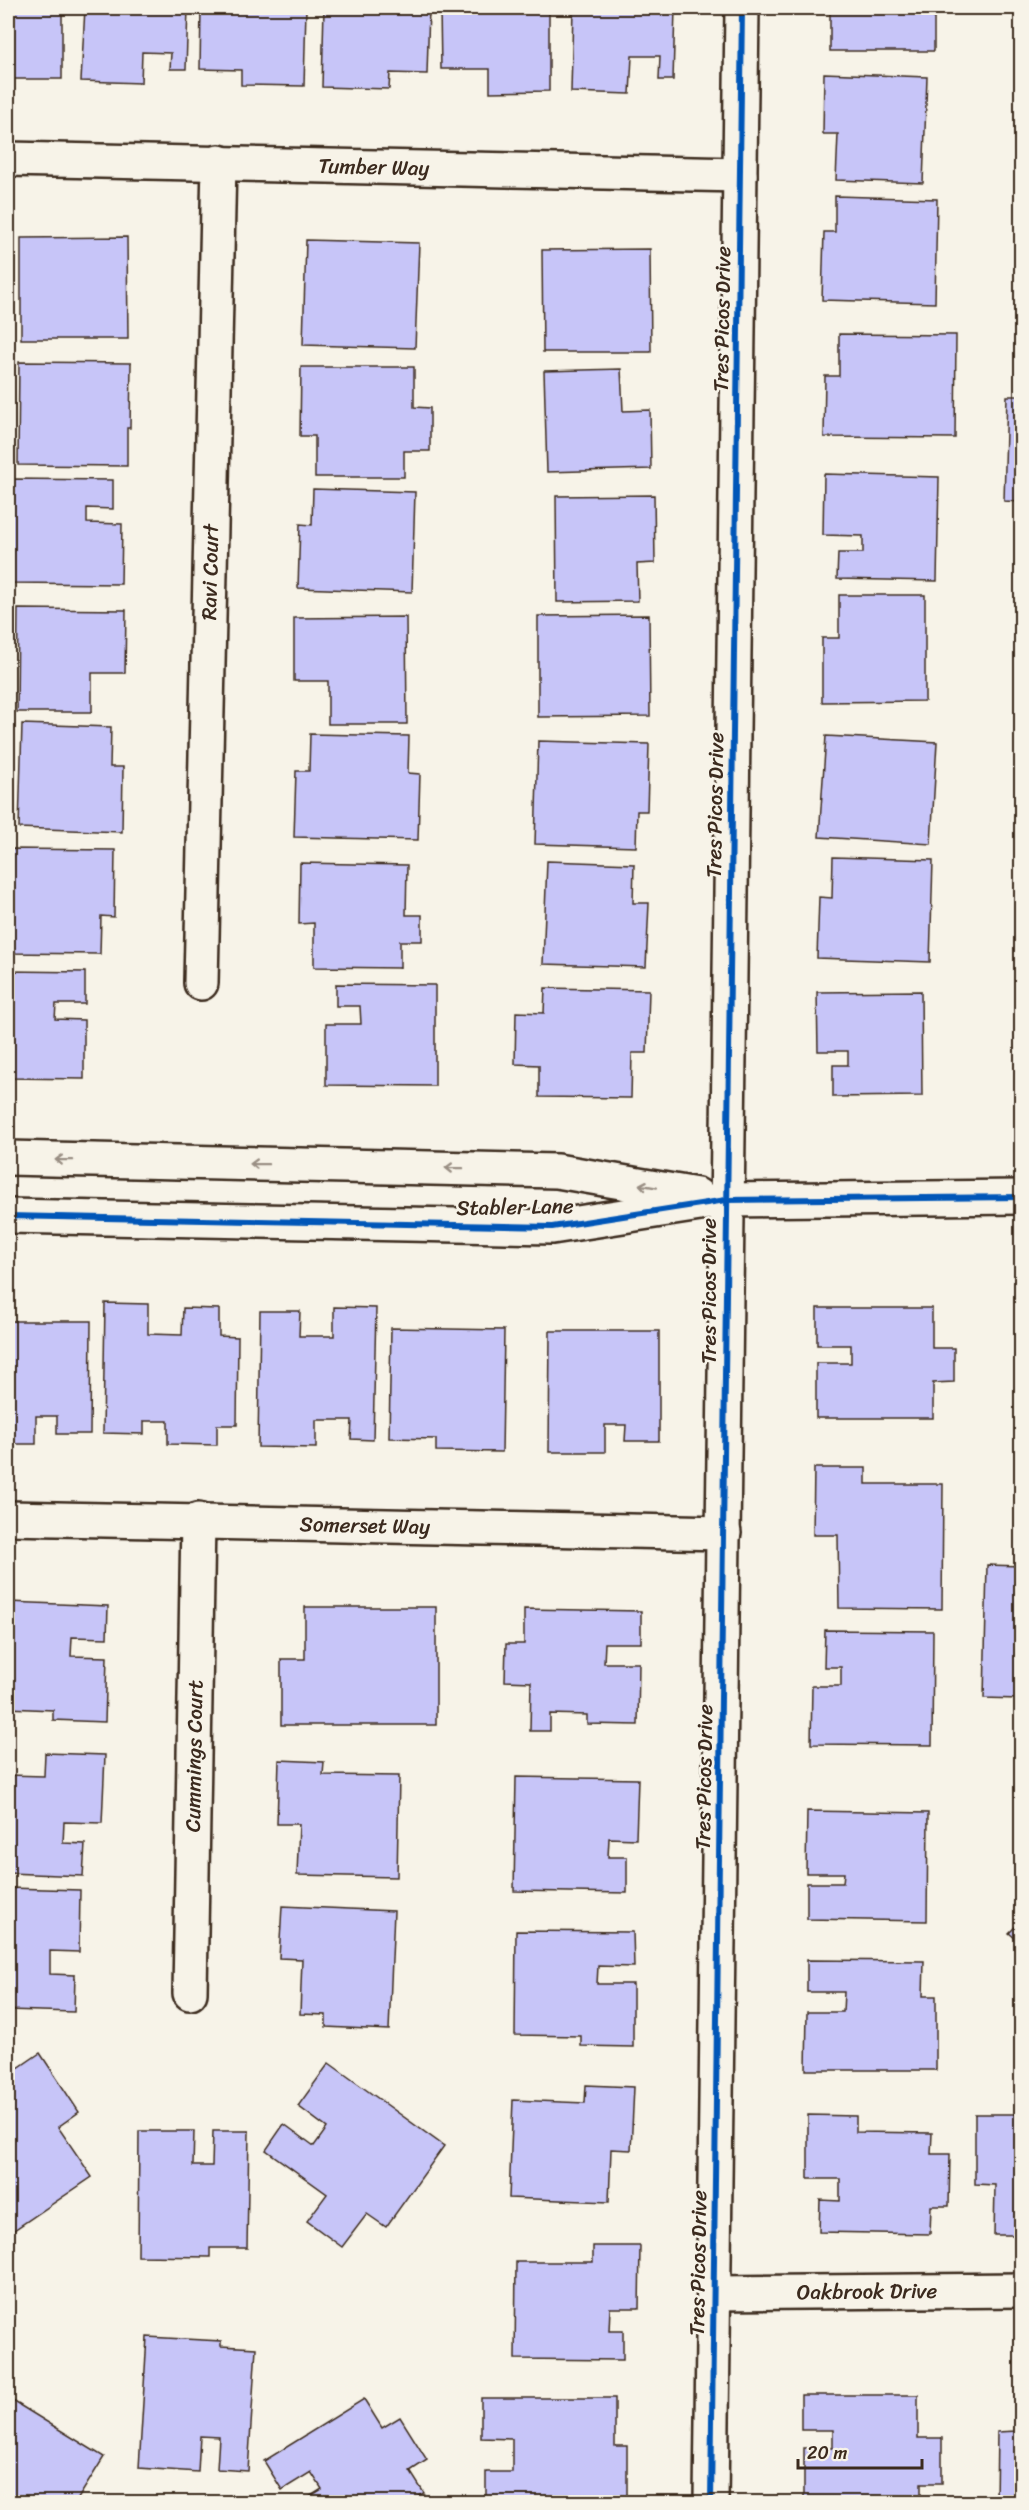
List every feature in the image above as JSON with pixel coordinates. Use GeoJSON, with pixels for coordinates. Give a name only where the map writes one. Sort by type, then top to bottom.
{"type":"FeatureCollection","features":[{"type":"Feature","properties":{"kind":"street","name":"Tres Picos Drive"},"geometry":{"type":"LineString","coordinates":[[711,2502],[742,8]]}},
{"type":"Feature","properties":{"kind":"street","name":"Tumber Way"},"geometry":{"type":"LineString","coordinates":[[8,159],[740,175]]}},
{"type":"Feature","properties":{"kind":"street","name":"Ravi Court"},"geometry":{"type":"LineString","coordinates":[[201,983],[219,162]]}},
{"type":"Feature","properties":{"kind":"street","name":"Stabler Lane"},"geometry":{"type":"LineString","coordinates":[[8,1158],[557,1171],[726,1200]]}},
{"type":"Feature","properties":{"kind":"street","name":"Stabler Lane"},"geometry":{"type":"LineString","coordinates":[[8,1216],[552,1227],[726,1200],[1022,1197]]}},
{"type":"Feature","properties":{"kind":"street","name":"Somerset Way"},"geometry":{"type":"LineString","coordinates":[[8,1518],[198,1520],[723,1533]]}},
{"type":"Feature","properties":{"kind":"street","name":"Cummings Court"},"geometry":{"type":"LineString","coordinates":[[190,1993],[198,1520]]}},
{"type":"Feature","properties":{"kind":"street","name":"Oakbrook Drive"},"geometry":{"type":"LineString","coordinates":[[714,2294],[1022,2290]]}},
{"type":"Feature","properties":{"kind":"building"},"geometry":{"type":"Polygon","coordinates":[[[8,8],[62,8],[62,79],[8,79],[8,8]]]}},
{"type":"Feature","properties":{"kind":"building"},"geometry":{"type":"Polygon","coordinates":[[[85,8],[188,8],[186,69],[170,69],[171,53],[142,52],[141,83],[81,81],[85,8]]]}},
{"type":"Feature","properties":{"kind":"building"},"geometry":{"type":"Polygon","coordinates":[[[201,8],[306,8],[304,86],[241,85],[241,70],[200,69],[201,8]]]}},
{"type":"Feature","properties":{"kind":"building"},"geometry":{"type":"Polygon","coordinates":[[[324,8],[429,8],[427,74],[390,73],[389,89],[322,87],[324,8]]]}},
{"type":"Feature","properties":{"kind":"building"},"geometry":{"type":"Polygon","coordinates":[[[440,8],[549,8],[549,91],[490,92],[490,69],[441,69],[440,8]]]}},
{"type":"Feature","properties":{"kind":"building"},"geometry":{"type":"Polygon","coordinates":[[[573,8],[675,8],[673,80],[659,80],[660,56],[632,56],[630,94],[571,92],[573,8]]]}},
{"type":"Feature","properties":{"kind":"building"},"geometry":{"type":"Polygon","coordinates":[[[830,8],[934,8],[934,51],[830,51],[830,8]]]}},
{"type":"Feature","properties":{"kind":"building"},"geometry":{"type":"Polygon","coordinates":[[[824,73],[927,77],[923,183],[836,180],[838,134],[823,134],[824,73]]]}},
{"type":"Feature","properties":{"kind":"building"},"geometry":{"type":"Polygon","coordinates":[[[835,196],[937,199],[935,303],[822,300],[824,232],[835,232],[835,196]]]}},
{"type":"Feature","properties":{"kind":"building"},"geometry":{"type":"Polygon","coordinates":[[[127,237],[128,339],[21,339],[21,238],[127,237]]]}},
{"type":"Feature","properties":{"kind":"building"},"geometry":{"type":"Polygon","coordinates":[[[306,240],[419,243],[415,348],[303,345],[306,240]]]}},
{"type":"Feature","properties":{"kind":"building"},"geometry":{"type":"Polygon","coordinates":[[[650,249],[651,352],[543,352],[542,250],[650,249]]]}},
{"type":"Feature","properties":{"kind":"building"},"geometry":{"type":"Polygon","coordinates":[[[839,334],[956,335],[955,438],[824,437],[825,376],[839,376],[839,334]]]}},
{"type":"Feature","properties":{"kind":"building"},"geometry":{"type":"Polygon","coordinates":[[[19,362],[131,363],[127,466],[18,465],[19,362]]]}},
{"type":"Feature","properties":{"kind":"building"},"geometry":{"type":"Polygon","coordinates":[[[301,367],[414,367],[414,407],[430,408],[430,451],[404,451],[404,477],[315,477],[315,436],[300,436],[301,367]]]}},
{"type":"Feature","properties":{"kind":"building"},"geometry":{"type":"Polygon","coordinates":[[[621,369],[623,411],[650,410],[651,469],[547,472],[544,371],[621,369]]]}},
{"type":"Feature","properties":{"kind":"building"},"geometry":{"type":"Polygon","coordinates":[[[1007,396],[1022,396],[1022,502],[1004,501],[1007,396]]]}},
{"type":"Feature","properties":{"kind":"building"},"geometry":{"type":"Polygon","coordinates":[[[824,474],[939,477],[937,581],[837,579],[838,553],[863,553],[863,536],[823,535],[824,474]]]}},
{"type":"Feature","properties":{"kind":"building"},"geometry":{"type":"Polygon","coordinates":[[[11,479],[113,480],[113,509],[87,508],[87,523],[122,524],[121,584],[10,583],[8,514],[11,514],[11,479]]]}},
{"type":"Feature","properties":{"kind":"building"},"geometry":{"type":"Polygon","coordinates":[[[313,489],[415,492],[412,592],[298,588],[300,524],[312,525],[313,489]]]}},
{"type":"Feature","properties":{"kind":"building"},"geometry":{"type":"Polygon","coordinates":[[[654,495],[655,563],[637,564],[638,601],[557,602],[556,496],[654,495]]]}},
{"type":"Feature","properties":{"kind":"building"},"geometry":{"type":"Polygon","coordinates":[[[839,595],[925,595],[925,701],[822,702],[822,638],[839,638],[839,595]]]}},
{"type":"Feature","properties":{"kind":"building"},"geometry":{"type":"Polygon","coordinates":[[[18,609],[126,610],[125,673],[92,673],[92,712],[17,712],[18,609]]]}},
{"type":"Feature","properties":{"kind":"building"},"geometry":{"type":"Polygon","coordinates":[[[649,615],[650,716],[538,717],[538,616],[649,615]]]}},
{"type":"Feature","properties":{"kind":"building"},"geometry":{"type":"Polygon","coordinates":[[[406,617],[407,724],[328,724],[328,681],[294,681],[294,618],[406,617]]]}},
{"type":"Feature","properties":{"kind":"building"},"geometry":{"type":"Polygon","coordinates":[[[22,724],[111,727],[110,767],[123,767],[122,832],[19,828],[22,724]]]}},
{"type":"Feature","properties":{"kind":"building"},"geometry":{"type":"Polygon","coordinates":[[[310,734],[409,736],[408,773],[420,774],[418,840],[294,837],[296,771],[309,771],[310,734]]]}},
{"type":"Feature","properties":{"kind":"building"},"geometry":{"type":"Polygon","coordinates":[[[826,736],[937,742],[931,844],[819,837],[826,736]]]}},
{"type":"Feature","properties":{"kind":"building"},"geometry":{"type":"Polygon","coordinates":[[[538,741],[649,744],[647,811],[637,811],[636,847],[535,844],[538,741]]]}},
{"type":"Feature","properties":{"kind":"building"},"geometry":{"type":"Polygon","coordinates":[[[8,849],[115,850],[114,917],[101,916],[100,954],[8,953],[8,849]]]}},
{"type":"Feature","properties":{"kind":"building"},"geometry":{"type":"Polygon","coordinates":[[[833,857],[933,860],[930,962],[817,958],[819,897],[832,898],[833,857]]]}},
{"type":"Feature","properties":{"kind":"building"},"geometry":{"type":"Polygon","coordinates":[[[547,861],[634,864],[633,903],[649,903],[646,967],[543,964],[547,861]]]}},
{"type":"Feature","properties":{"kind":"building"},"geometry":{"type":"Polygon","coordinates":[[[300,863],[407,865],[406,915],[422,915],[422,941],[400,941],[400,968],[314,967],[314,923],[299,924],[300,863]]]}},
{"type":"Feature","properties":{"kind":"building"},"geometry":{"type":"Polygon","coordinates":[[[8,971],[85,972],[85,1004],[56,1004],[55,1019],[84,1020],[84,1079],[8,1078],[8,971]]]}},
{"type":"Feature","properties":{"kind":"building"},"geometry":{"type":"Polygon","coordinates":[[[336,984],[435,985],[435,1086],[326,1085],[326,1024],[361,1024],[360,1006],[336,1006],[336,984]]]}},
{"type":"Feature","properties":{"kind":"building"},"geometry":{"type":"Polygon","coordinates":[[[545,988],[649,990],[647,1053],[632,1053],[631,1098],[539,1097],[539,1065],[515,1064],[516,1012],[544,1013],[545,988]]]}},
{"type":"Feature","properties":{"kind":"building"},"geometry":{"type":"Polygon","coordinates":[[[921,991],[922,1096],[833,1097],[833,1065],[848,1065],[848,1051],[818,1051],[817,992],[921,991]]]}},
{"type":"Feature","properties":{"kind":"building"},"geometry":{"type":"Polygon","coordinates":[[[105,1303],[148,1304],[148,1334],[182,1335],[183,1308],[219,1309],[219,1336],[238,1337],[237,1425],[217,1425],[217,1445],[168,1444],[168,1421],[144,1421],[144,1434],[103,1433],[105,1303]]]}},
{"type":"Feature","properties":{"kind":"building"},"geometry":{"type":"Polygon","coordinates":[[[334,1307],[376,1308],[373,1440],[351,1439],[352,1420],[316,1420],[316,1448],[258,1447],[260,1311],[300,1311],[299,1336],[334,1336],[334,1307]]]}},
{"type":"Feature","properties":{"kind":"building"},"geometry":{"type":"Polygon","coordinates":[[[817,1308],[932,1308],[932,1348],[954,1348],[954,1382],[933,1383],[933,1418],[816,1418],[816,1363],[851,1363],[851,1345],[817,1345],[817,1308]]]}},
{"type":"Feature","properties":{"kind":"building"},"geometry":{"type":"Polygon","coordinates":[[[8,1321],[91,1321],[90,1434],[57,1434],[57,1416],[36,1416],[36,1444],[8,1444],[8,1321]]]}},
{"type":"Feature","properties":{"kind":"building"},"geometry":{"type":"Polygon","coordinates":[[[391,1328],[504,1330],[502,1452],[436,1451],[436,1439],[389,1438],[391,1328]]]}},
{"type":"Feature","properties":{"kind":"building"},"geometry":{"type":"Polygon","coordinates":[[[550,1331],[659,1331],[659,1441],[625,1441],[626,1425],[605,1425],[605,1452],[549,1452],[550,1331]]]}},
{"type":"Feature","properties":{"kind":"building"},"geometry":{"type":"Polygon","coordinates":[[[814,1468],[866,1468],[866,1484],[943,1484],[942,1609],[839,1608],[838,1535],[813,1535],[814,1468]]]}},
{"type":"Feature","properties":{"kind":"building"},"geometry":{"type":"Polygon","coordinates":[[[987,1565],[1022,1566],[1022,1722],[1019,1722],[1019,1699],[984,1698],[987,1565]]]}},
{"type":"Feature","properties":{"kind":"building"},"geometry":{"type":"Polygon","coordinates":[[[8,1602],[108,1606],[107,1638],[72,1637],[71,1656],[107,1657],[105,1722],[53,1720],[53,1710],[8,1708],[8,1602]]]}},
{"type":"Feature","properties":{"kind":"building"},"geometry":{"type":"Polygon","coordinates":[[[305,1607],[436,1607],[436,1725],[281,1725],[281,1659],[305,1659],[305,1607]]]}},
{"type":"Feature","properties":{"kind":"building"},"geometry":{"type":"Polygon","coordinates":[[[524,1609],[641,1611],[641,1643],[605,1643],[604,1663],[639,1663],[638,1725],[587,1724],[587,1715],[550,1714],[550,1731],[530,1731],[531,1682],[505,1681],[506,1644],[524,1644],[524,1609]]]}},
{"type":"Feature","properties":{"kind":"building"},"geometry":{"type":"Polygon","coordinates":[[[825,1630],[933,1631],[932,1745],[811,1744],[812,1686],[841,1686],[841,1667],[824,1667],[825,1630]]]}},
{"type":"Feature","properties":{"kind":"building"},"geometry":{"type":"Polygon","coordinates":[[[45,1753],[105,1755],[102,1823],[64,1822],[63,1843],[85,1844],[83,1876],[8,1873],[8,1775],[44,1776],[45,1753]]]}},
{"type":"Feature","properties":{"kind":"building"},"geometry":{"type":"Polygon","coordinates":[[[279,1760],[324,1762],[323,1775],[399,1776],[397,1877],[297,1875],[299,1824],[277,1824],[279,1760]]]}},
{"type":"Feature","properties":{"kind":"building"},"geometry":{"type":"Polygon","coordinates":[[[516,1777],[638,1779],[636,1839],[609,1838],[608,1857],[627,1857],[627,1893],[514,1891],[516,1777]]]}},
{"type":"Feature","properties":{"kind":"building"},"geometry":{"type":"Polygon","coordinates":[[[807,1811],[928,1813],[927,1921],[807,1919],[807,1883],[843,1883],[844,1873],[806,1873],[807,1811]]]}},
{"type":"Feature","properties":{"kind":"building"},"geometry":{"type":"Polygon","coordinates":[[[8,1888],[80,1890],[79,1952],[50,1951],[50,1974],[75,1975],[74,2012],[8,2010],[8,1888]]]}},
{"type":"Feature","properties":{"kind":"building"},"geometry":{"type":"Polygon","coordinates":[[[282,1906],[394,1911],[389,2030],[326,2027],[326,2015],[300,2014],[302,1959],[279,1958],[282,1906]]]}},
{"type":"Feature","properties":{"kind":"building"},"geometry":{"type":"Polygon","coordinates":[[[1022,1920],[1022,1944],[1009,1933],[1022,1920]]]}},
{"type":"Feature","properties":{"kind":"building"},"geometry":{"type":"Polygon","coordinates":[[[516,1931],[633,1932],[634,1967],[598,1966],[597,1984],[633,1984],[633,2047],[581,2046],[581,2036],[515,2035],[516,1931]]]}},
{"type":"Feature","properties":{"kind":"building"},"geometry":{"type":"Polygon","coordinates":[[[807,1960],[924,1961],[923,1996],[936,1996],[936,2070],[806,2070],[807,2012],[843,2012],[844,1992],[807,1992],[807,1960]]]}},
{"type":"Feature","properties":{"kind":"building"},"geometry":{"type":"Polygon","coordinates":[[[40,2053],[79,2112],[58,2127],[92,2177],[8,2234],[8,2075],[40,2053]]]}},
{"type":"Feature","properties":{"kind":"building"},"geometry":{"type":"Polygon","coordinates":[[[329,2063],[444,2146],[386,2227],[367,2214],[342,2247],[307,2221],[327,2194],[266,2150],[284,2124],[314,2146],[327,2128],[298,2106],[329,2063]]]}},
{"type":"Feature","properties":{"kind":"building"},"geometry":{"type":"Polygon","coordinates":[[[586,2085],[634,2087],[631,2150],[611,2149],[609,2202],[509,2198],[513,2100],[585,2103],[586,2085]]]}},
{"type":"Feature","properties":{"kind":"building"},"geometry":{"type":"Polygon","coordinates":[[[975,2114],[1022,2114],[1022,2235],[994,2235],[995,2185],[975,2184],[975,2114]]]}},
{"type":"Feature","properties":{"kind":"building"},"geometry":{"type":"Polygon","coordinates":[[[808,2115],[856,2116],[856,2132],[932,2133],[931,2154],[950,2154],[949,2206],[931,2206],[930,2234],[819,2232],[820,2200],[840,2201],[840,2179],[808,2179],[808,2115]]]}},
{"type":"Feature","properties":{"kind":"building"},"geometry":{"type":"Polygon","coordinates":[[[139,2131],[194,2131],[193,2166],[212,2166],[213,2131],[249,2131],[247,2248],[210,2248],[210,2257],[138,2256],[139,2131]]]}},
{"type":"Feature","properties":{"kind":"building"},"geometry":{"type":"Polygon","coordinates":[[[593,2246],[640,2246],[639,2308],[610,2308],[609,2331],[623,2331],[623,2360],[515,2359],[516,2262],[593,2262],[593,2246]]]}},
{"type":"Feature","properties":{"kind":"building"},"geometry":{"type":"Polygon","coordinates":[[[147,2337],[221,2341],[221,2346],[256,2348],[248,2471],[217,2469],[219,2437],[200,2436],[198,2472],[139,2468],[147,2337]]]}},
{"type":"Feature","properties":{"kind":"building"},"geometry":{"type":"Polygon","coordinates":[[[801,2395],[918,2395],[918,2438],[942,2438],[942,2483],[921,2483],[921,2502],[804,2502],[804,2448],[833,2448],[833,2430],[801,2430],[801,2395]]]}},
{"type":"Feature","properties":{"kind":"building"},"geometry":{"type":"Polygon","coordinates":[[[8,2398],[104,2457],[76,2502],[8,2502],[8,2398]]]}},
{"type":"Feature","properties":{"kind":"building"},"geometry":{"type":"Polygon","coordinates":[[[481,2398],[615,2398],[615,2446],[627,2446],[627,2502],[486,2502],[486,2472],[512,2472],[512,2439],[481,2438],[481,2398]]]}},
{"type":"Feature","properties":{"kind":"building"},"geometry":{"type":"Polygon","coordinates":[[[364,2399],[382,2428],[400,2417],[427,2460],[410,2471],[424,2493],[408,2502],[301,2502],[322,2489],[311,2472],[282,2490],[264,2461],[364,2399]]]}},
{"type":"Feature","properties":{"kind":"building"},"geometry":{"type":"Polygon","coordinates":[[[1017,2407],[1022,2407],[1022,2502],[996,2502],[997,2432],[1017,2431],[1017,2407]]]}},
{"type":"Feature","properties":{"kind":"cycle path"},"geometry":{"type":"LineString","coordinates":[[711,2502],[742,8]]}},
{"type":"Feature","properties":{"kind":"cycle path"},"geometry":{"type":"LineString","coordinates":[[8,1216],[552,1227],[726,1200],[1022,1197]]}}]}
